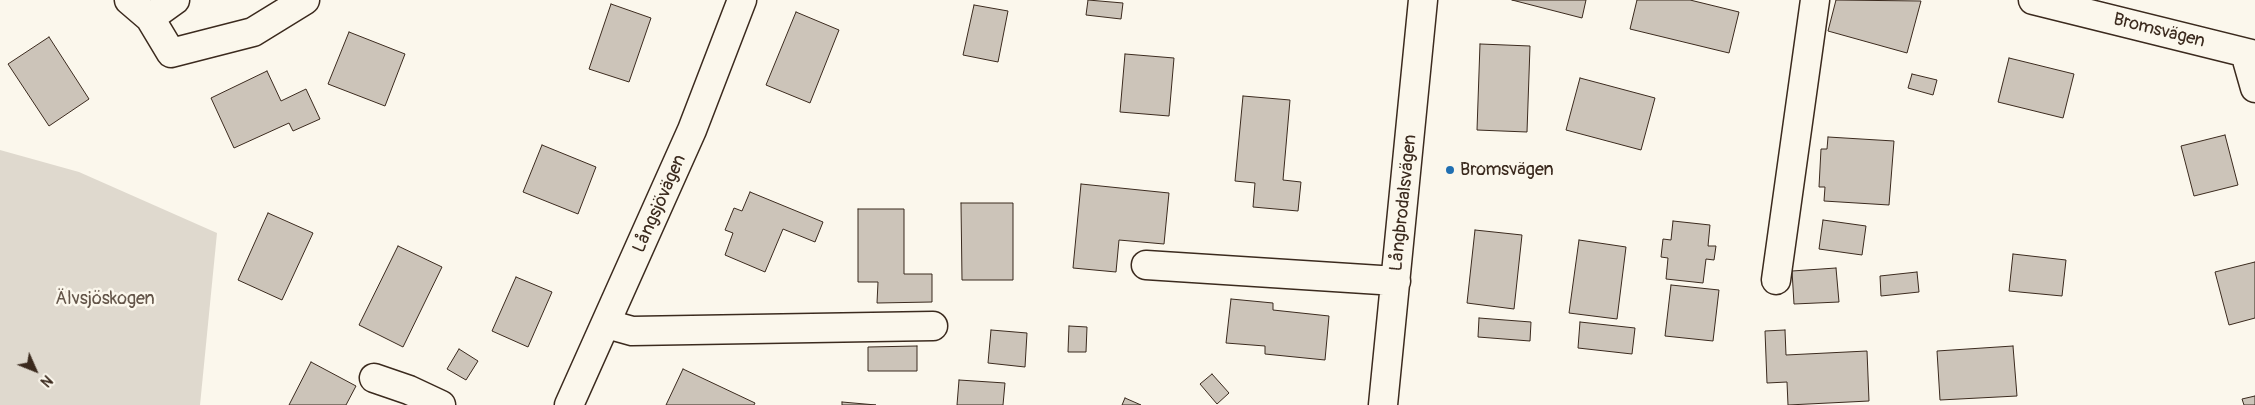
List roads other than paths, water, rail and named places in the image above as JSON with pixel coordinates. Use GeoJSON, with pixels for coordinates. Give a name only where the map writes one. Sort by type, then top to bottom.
{"type":"FeatureCollection","features":[{"type":"Feature","properties":{"kind":"street"},"geometry":{"type":"LineString","coordinates":[[129,0],[155,27],[171,53],[253,32],[305,0]]}},
{"type":"Feature","properties":{"kind":"street"},"geometry":{"type":"LineString","coordinates":[[155,27],[175,0]]}},
{"type":"Feature","properties":{"kind":"street","name":"Långsjövägen"},"geometry":{"type":"LineString","coordinates":[[569,405],[607,324],[692,130],[742,0]]}},
{"type":"Feature","properties":{"kind":"street","name":"Långbrodalsvägen"},"geometry":{"type":"LineString","coordinates":[[1383,405],[1423,0]]}},
{"type":"Feature","properties":{"kind":"street"},"geometry":{"type":"LineString","coordinates":[[1776,280],[1815,0]]}},
{"type":"Feature","properties":{"kind":"street","name":"Bromsvägen"},"geometry":{"type":"LineString","coordinates":[[2033,0],[2250,54]]}},
{"type":"Feature","properties":{"kind":"street"},"geometry":{"type":"LineString","coordinates":[[2250,54],[2255,88]]}},
{"type":"Feature","properties":{"kind":"street"},"geometry":{"type":"LineString","coordinates":[[1146,266],[1396,281]]}},
{"type":"Feature","properties":{"kind":"street"},"geometry":{"type":"LineString","coordinates":[[607,324],[632,331],[933,326]]}},
{"type":"Feature","properties":{"kind":"street"},"geometry":{"type":"LineString","coordinates":[[374,378],[409,390],[441,405]]}},
{"type":"Feature","properties":{"kind":"place","name":"Bromsvägen"},"geometry":{"type":"Point","coordinates":[1450,170]}},
{"type":"Feature","properties":{"kind":"park label","name":"Älvsjöskogen"},"geometry":{"type":"Point","coordinates":[105,299]}}]}
